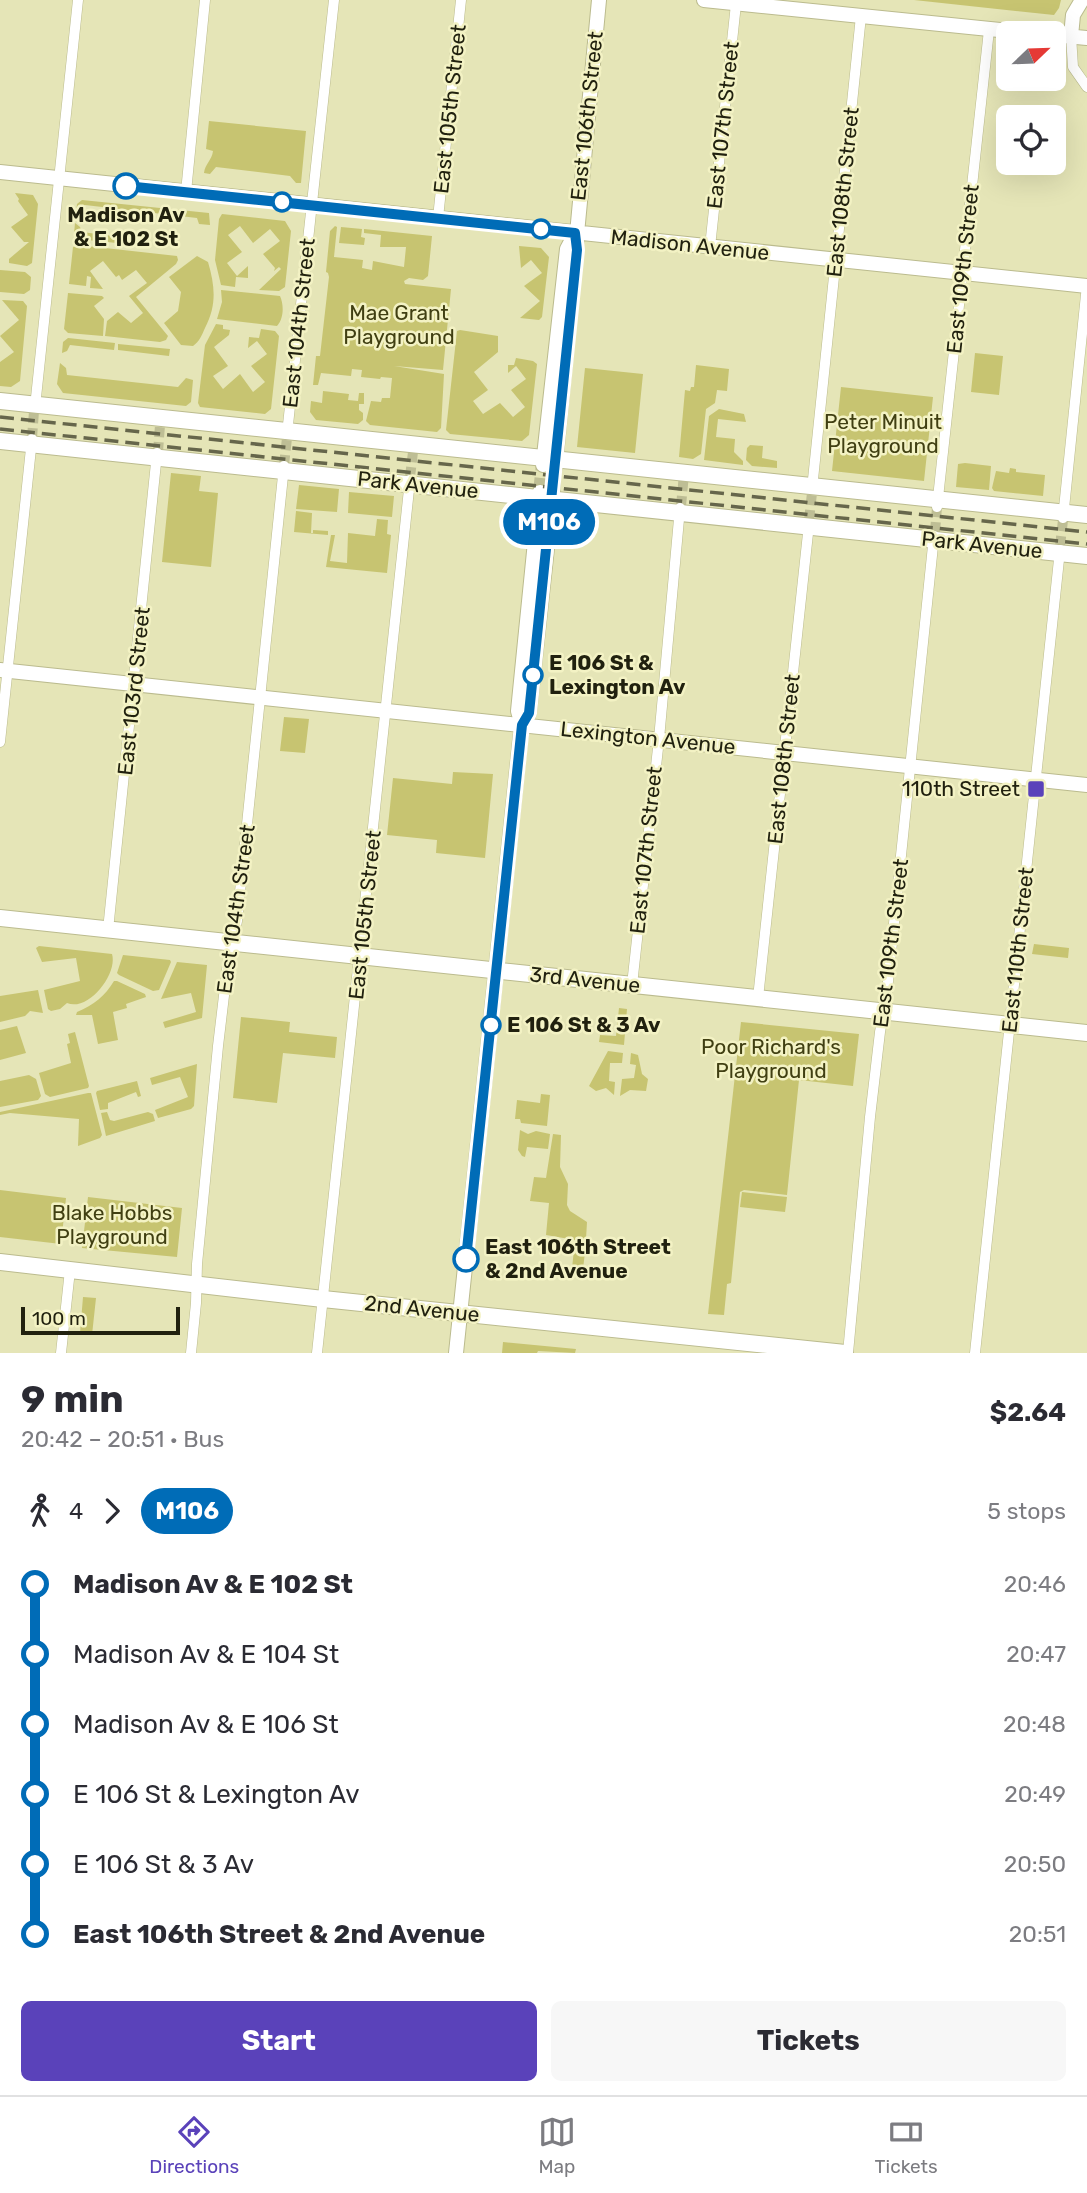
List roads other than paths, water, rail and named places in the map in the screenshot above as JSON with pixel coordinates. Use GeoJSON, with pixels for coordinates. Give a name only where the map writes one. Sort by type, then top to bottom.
{"type":"FeatureCollection","features":[{"type":"Feature","properties":{"kind":"main road","name":"East 106th Street"},"geometry":{"type":"LineString","coordinates":[[549,462],[577,250],[575,233],[598,0]]}},
{"type":"Feature","properties":{"kind":"main road"},"geometry":{"type":"LineString","coordinates":[[704,0],[996,31]]}},
{"type":"Feature","properties":{"kind":"main road"},"geometry":{"type":"LineString","coordinates":[[1071,36],[1073,15],[1082,0]]}},
{"type":"Feature","properties":{"kind":"main road"},"geometry":{"type":"LineString","coordinates":[[1066,36],[1087,38]]}},
{"type":"Feature","properties":{"kind":"main road","name":"Madison Avenue"},"geometry":{"type":"LineString","coordinates":[[0,172],[1087,286]]}},
{"type":"Feature","properties":{"kind":"main road","name":"Park Avenue"},"geometry":{"type":"LineString","coordinates":[[0,401],[34,408],[938,504],[1063,517],[1087,516]]}},
{"type":"Feature","properties":{"kind":"main road","name":"Park Avenue"},"geometry":{"type":"LineString","coordinates":[[0,441],[32,441],[680,509],[1060,550],[1087,556]]}},
{"type":"Feature","properties":{"kind":"main road"},"geometry":{"type":"LineString","coordinates":[[456,1353],[522,725],[518,711],[546,496]]}},
{"type":"Feature","properties":{"kind":"main road","name":"Lexington Avenue"},"geometry":{"type":"LineString","coordinates":[[4,670],[1087,785]]}},
{"type":"Feature","properties":{"kind":"main road","name":"3rd Avenue"},"geometry":{"type":"LineString","coordinates":[[0,918],[1087,1033]]}},
{"type":"Feature","properties":{"kind":"main road","name":"2nd Avenue"},"geometry":{"type":"LineString","coordinates":[[0,1262],[460,1313],[717,1346],[846,1353]]}},
{"type":"Feature","properties":{"kind":"street"},"geometry":{"type":"LineString","coordinates":[[34,408],[78,0]]}},
{"type":"Feature","properties":{"kind":"street"},"geometry":{"type":"LineString","coordinates":[[186,192],[205,0]]}},
{"type":"Feature","properties":{"kind":"street","name":"East 104th Street"},"geometry":{"type":"LineString","coordinates":[[287,434],[334,0]]}},
{"type":"Feature","properties":{"kind":"street","name":"East 105th Street"},"geometry":{"type":"LineString","coordinates":[[438,218],[461,0]]}},
{"type":"Feature","properties":{"kind":"street","name":"East 107th Street"},"geometry":{"type":"LineString","coordinates":[[710,247],[736,4]]}},
{"type":"Feature","properties":{"kind":"street","name":"East 108th Street"},"geometry":{"type":"LineString","coordinates":[[812,490],[861,16]]}},
{"type":"Feature","properties":{"kind":"street","name":"East 109th Street"},"geometry":{"type":"LineString","coordinates":[[938,504],[989,30]]}},
{"type":"Feature","properties":{"kind":"street"},"geometry":{"type":"LineString","coordinates":[[1071,36],[1073,67],[1087,87]]}},
{"type":"Feature","properties":{"kind":"street"},"geometry":{"type":"LineString","coordinates":[[1063,517],[1087,286]]}},
{"type":"Feature","properties":{"kind":"street"},"geometry":{"type":"LineString","coordinates":[[0,742],[4,670],[32,441]]}},
{"type":"Feature","properties":{"kind":"street","name":"East 103rd Street"},"geometry":{"type":"LineString","coordinates":[[108,930],[157,455]]}},
{"type":"Feature","properties":{"kind":"street","name":"East 104th Street"},"geometry":{"type":"LineString","coordinates":[[191,1353],[216,1073],[231,943],[237,922],[284,468]]}},
{"type":"Feature","properties":{"kind":"street","name":"East 105th Street"},"geometry":{"type":"LineString","coordinates":[[317,1353],[410,481]]}},
{"type":"Feature","properties":{"kind":"street","name":"East 107th Street"},"geometry":{"type":"LineString","coordinates":[[632,985],[659,739],[680,509]]}},
{"type":"Feature","properties":{"kind":"street","name":"East 108th Street"},"geometry":{"type":"LineString","coordinates":[[758,998],[809,523]]}},
{"type":"Feature","properties":{"kind":"street","name":"East 109th Street"},"geometry":{"type":"LineString","coordinates":[[846,1353],[934,536]]}},
{"type":"Feature","properties":{"kind":"street","name":"East 110th Street"},"geometry":{"type":"LineString","coordinates":[[975,1353],[1060,550]]}},
{"type":"Feature","properties":{"kind":"street"},"geometry":{"type":"LineString","coordinates":[[61,1353],[70,1270]]}},
{"type":"Feature","properties":{"kind":"tunnel"},"geometry":{"type":"LineString","coordinates":[[32,438],[34,411]]}},
{"type":"Feature","properties":{"kind":"tunnel"},"geometry":{"type":"LineString","coordinates":[[158,452],[160,425]]}},
{"type":"Feature","properties":{"kind":"tunnel"},"geometry":{"type":"LineString","coordinates":[[284,465],[287,438]]}},
{"type":"Feature","properties":{"kind":"tunnel"},"geometry":{"type":"LineString","coordinates":[[410,477],[413,452]]}},
{"type":"Feature","properties":{"kind":"tunnel"},"geometry":{"type":"LineString","coordinates":[[540,492],[543,465]]}},
{"type":"Feature","properties":{"kind":"tunnel"},"geometry":{"type":"LineString","coordinates":[[553,493],[555,467]]}},
{"type":"Feature","properties":{"kind":"tunnel"},"geometry":{"type":"LineString","coordinates":[[681,506],[684,474]]}},
{"type":"Feature","properties":{"kind":"tunnel"},"geometry":{"type":"LineString","coordinates":[[809,520],[812,493]]}},
{"type":"Feature","properties":{"kind":"tunnel"},"geometry":{"type":"LineString","coordinates":[[935,532],[937,507]]}},
{"type":"Feature","properties":{"kind":"tunnel"},"geometry":{"type":"LineString","coordinates":[[1060,546],[1063,520]]}},
{"type":"Feature","properties":{"kind":"railway"},"geometry":{"type":"LineString","coordinates":[[0,417],[1087,532]]}},
{"type":"Feature","properties":{"kind":"railway"},"geometry":{"type":"LineString","coordinates":[[0,429],[1087,544]]}},
{"type":"Feature","properties":{"kind":"place","name":"Madison Av & E 102 St"},"geometry":{"type":"Point","coordinates":[126,186]}},
{"type":"Feature","properties":{"kind":"place","name":"E 106 St & Lexington Av"},"geometry":{"type":"Point","coordinates":[533,675]}},
{"type":"Feature","properties":{"kind":"place","name":"110th Street"},"geometry":{"type":"Point","coordinates":[1036,789]}},
{"type":"Feature","properties":{"kind":"place","name":"E 106 St & 3 Av"},"geometry":{"type":"Point","coordinates":[491,1025]}},
{"type":"Feature","properties":{"kind":"place","name":"East 106th Street & 2nd Avenue"},"geometry":{"type":"Point","coordinates":[466,1259]}},
{"type":"Feature","properties":{"kind":"park label","name":"Mae Grant Playground"},"geometry":{"type":"Point","coordinates":[399,325]}},
{"type":"Feature","properties":{"kind":"park label","name":"Peter Minuit Playground"},"geometry":{"type":"Point","coordinates":[883,434]}},
{"type":"Feature","properties":{"kind":"park label","name":"Poor Richard's Playground"},"geometry":{"type":"Point","coordinates":[771,1059]}},
{"type":"Feature","properties":{"kind":"park label","name":"Blake Hobbs Playground"},"geometry":{"type":"Point","coordinates":[112,1225]}}]}
